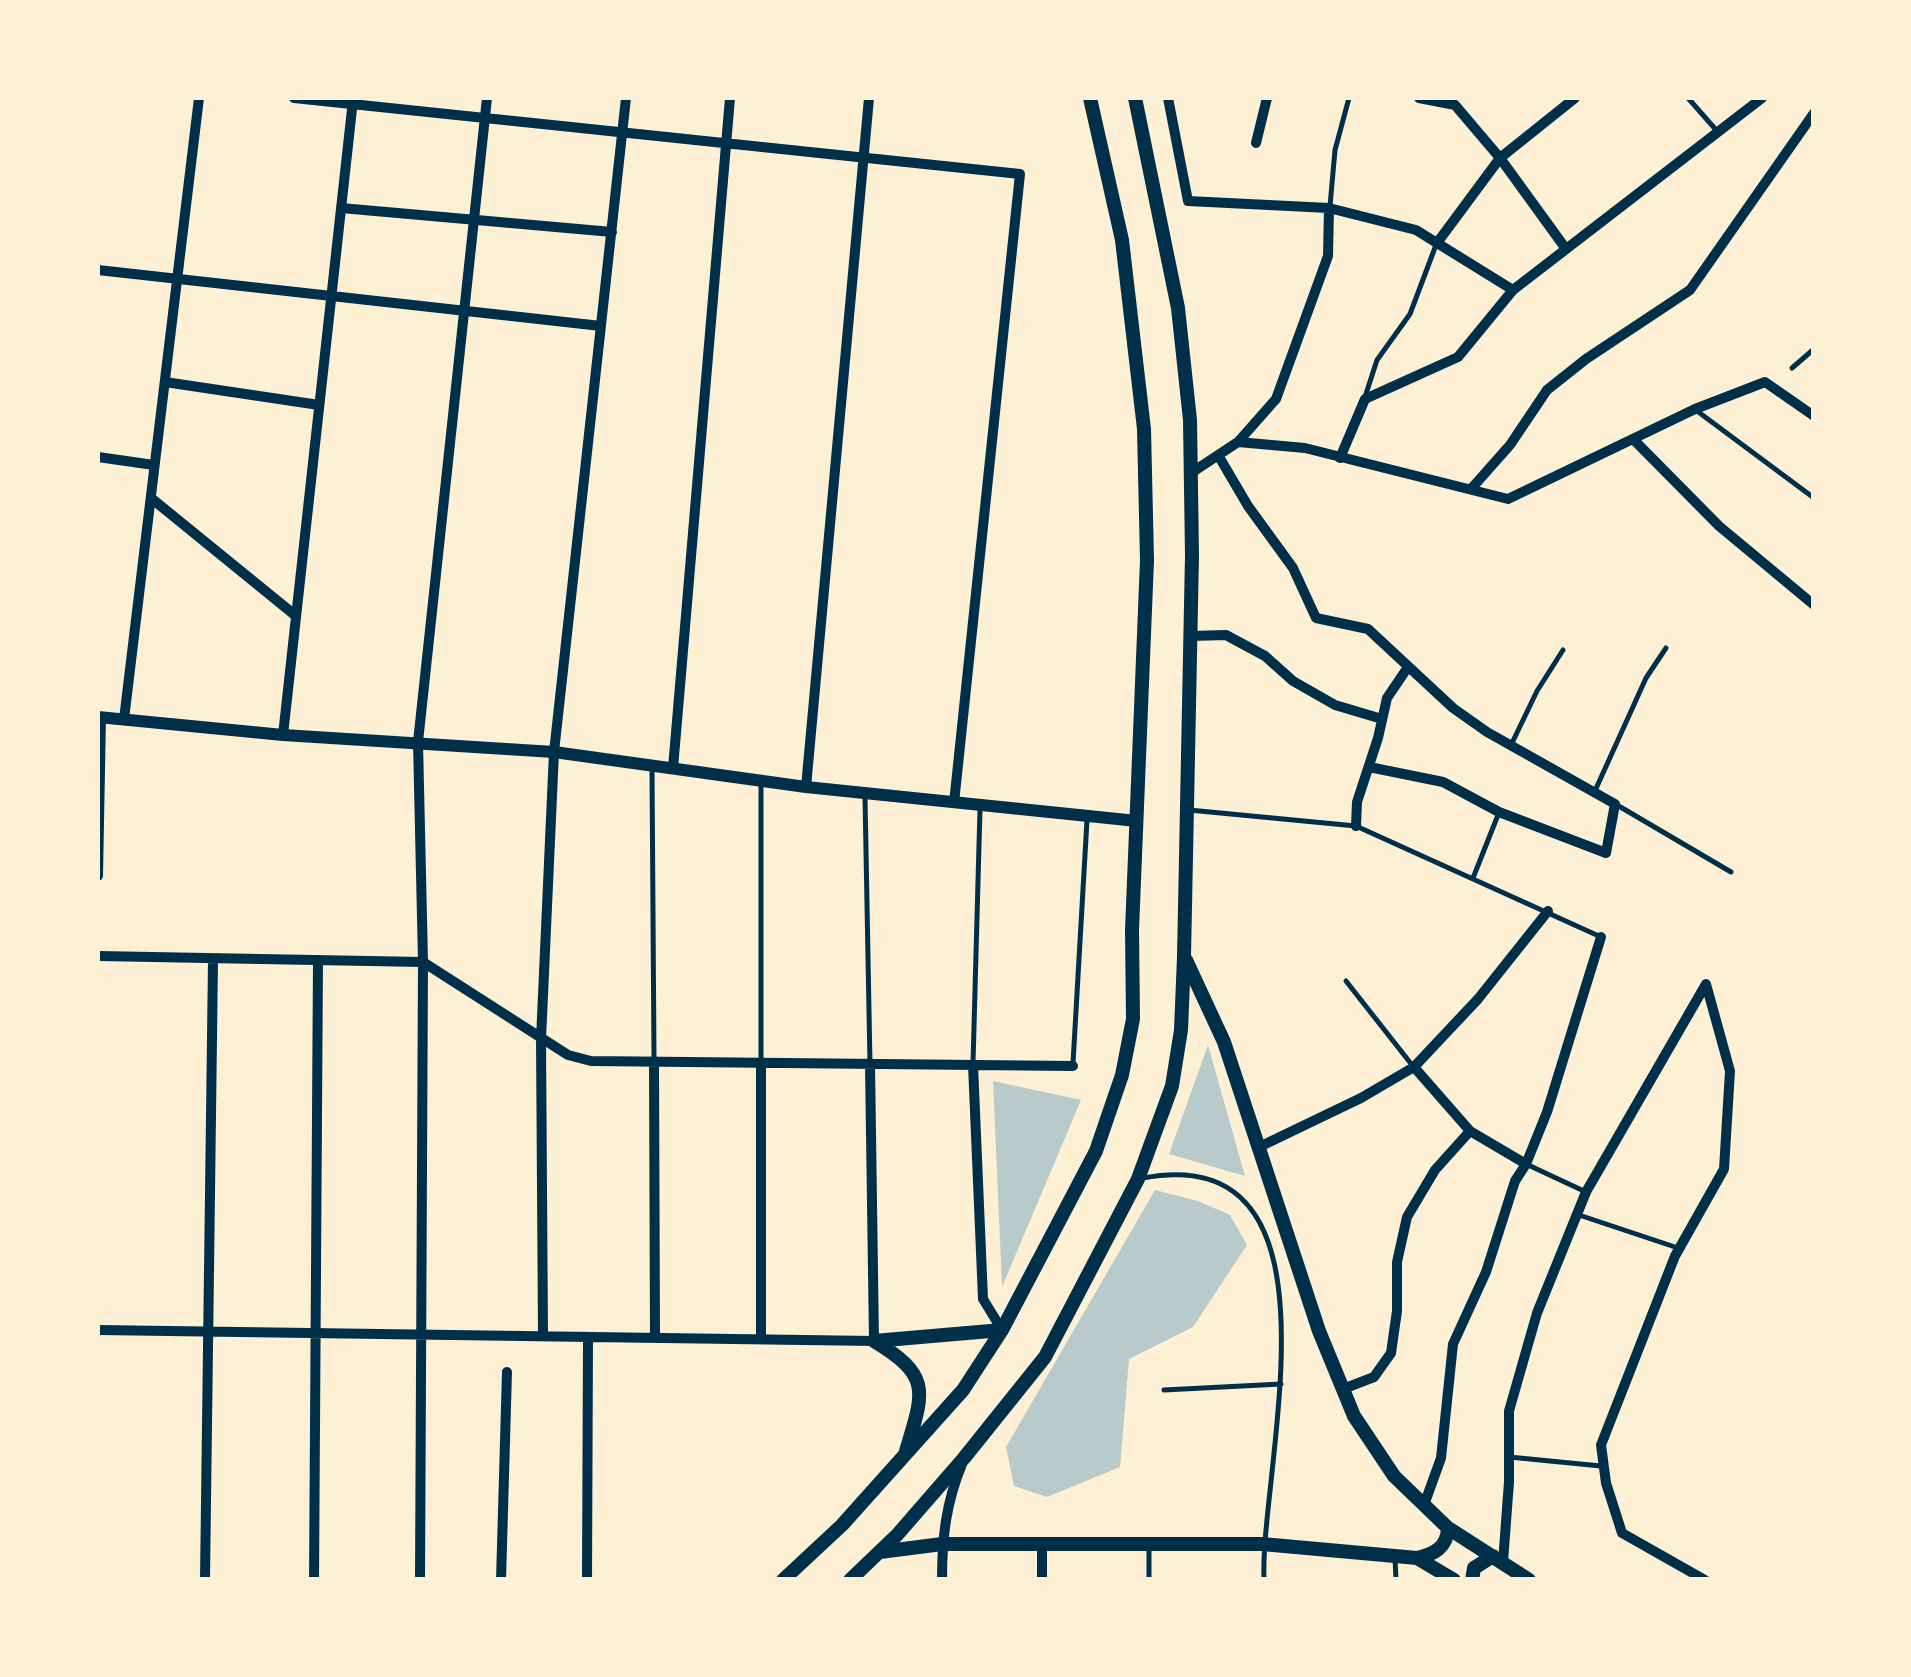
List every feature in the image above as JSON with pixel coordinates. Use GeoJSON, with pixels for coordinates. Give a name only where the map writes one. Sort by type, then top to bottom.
{"type":"FeatureCollection","features":[{"type":"Feature","properties":{"kind":"main road"},"geometry":{"type":"LineString","coordinates":[[783,1580],[842,1525],[963,1390],[1002,1330],[1096,1152],[1122,1075],[1133,1020],[1132,930],[1147,560],[1144,429],[1122,240],[1090,98]]}},
{"type":"Feature","properties":{"kind":"main road"},"geometry":{"type":"LineString","coordinates":[[850,1580],[964,1458],[1045,1356],[1138,1179],[1172,1086],[1181,1030],[1184,957],[1190,420],[1178,308],[1134,98]]}},
{"type":"Feature","properties":{"kind":"main road"},"geometry":{"type":"LineString","coordinates":[[1184,957],[1224,1042],[1319,1331],[1354,1416],[1394,1476],[1448,1528],[1528,1580]]}},
{"type":"Feature","properties":{"kind":"main road"},"geometry":{"type":"LineString","coordinates":[[874,1341],[1002,1330]]}},
{"type":"Feature","properties":{"kind":"main road"},"geometry":{"type":"LineString","coordinates":[[874,1341],[905,1360],[918,1375],[918,1410],[904,1458]]}},
{"type":"Feature","properties":{"kind":"main road"},"geometry":{"type":"LineString","coordinates":[[1417,1558],[1437,1552],[1445,1542],[1448,1528]]}},
{"type":"Feature","properties":{"kind":"main road"},"geometry":{"type":"LineString","coordinates":[[879,1552],[942,1544],[1262,1544],[1417,1558],[1454,1580]]}},
{"type":"Feature","properties":{"kind":"main road"},"geometry":{"type":"LineString","coordinates":[[1472,1580],[1474,1568],[1498,1559]]}},
{"type":"Feature","properties":{"kind":"street"},"geometry":{"type":"LineString","coordinates":[[124,719],[199,98]]}},
{"type":"Feature","properties":{"kind":"street"},"geometry":{"type":"LineString","coordinates":[[294,98],[353,101],[1020,174],[954,804]]}},
{"type":"Feature","properties":{"kind":"street"},"geometry":{"type":"LineString","coordinates":[[420,1580],[423,962],[418,742],[487,98]]}},
{"type":"Feature","properties":{"kind":"street"},"geometry":{"type":"LineString","coordinates":[[543,1336],[541,1039],[554,752],[626,98]]}},
{"type":"Feature","properties":{"kind":"street"},"geometry":{"type":"LineString","coordinates":[[672,768],[730,98]]}},
{"type":"Feature","properties":{"kind":"street"},"geometry":{"type":"LineString","coordinates":[[806,787],[869,98]]}},
{"type":"Feature","properties":{"kind":"street"},"geometry":{"type":"LineString","coordinates":[[1168,98],[1188,202],[1330,208],[1416,230],[1513,290]]}},
{"type":"Feature","properties":{"kind":"street"},"geometry":{"type":"LineString","coordinates":[[1256,143],[1267,98]]}},
{"type":"Feature","properties":{"kind":"street"},"geometry":{"type":"LineString","coordinates":[[1419,98],[1458,101],[1566,249]]}},
{"type":"Feature","properties":{"kind":"street"},"geometry":{"type":"LineString","coordinates":[[1437,242],[1500,158],[1576,98]]}},
{"type":"Feature","properties":{"kind":"street"},"geometry":{"type":"LineString","coordinates":[[1340,458],[1365,399],[1458,357],[1513,290],[1762,98]]}},
{"type":"Feature","properties":{"kind":"street"},"geometry":{"type":"LineString","coordinates":[[283,735],[353,101]]}},
{"type":"Feature","properties":{"kind":"street"},"geometry":{"type":"LineString","coordinates":[[1471,490],[1510,445],[1547,390],[1586,359],[1690,290],[1814,113]]}},
{"type":"Feature","properties":{"kind":"street"},"geometry":{"type":"LineString","coordinates":[[341,208],[612,232]]}},
{"type":"Feature","properties":{"kind":"street"},"geometry":{"type":"LineString","coordinates":[[1191,473],[1238,442],[1276,399],[1328,256],[1330,208]]}},
{"type":"Feature","properties":{"kind":"street"},"geometry":{"type":"LineString","coordinates":[[98,270],[601,326]]}},
{"type":"Feature","properties":{"kind":"street"},"geometry":{"type":"LineString","coordinates":[[165,382],[319,405]]}},
{"type":"Feature","properties":{"kind":"street"},"geometry":{"type":"LineString","coordinates":[[1238,442],[1305,448],[1508,499],[1695,409],[1766,382],[1814,416]]}},
{"type":"Feature","properties":{"kind":"street"},"geometry":{"type":"LineString","coordinates":[[1633,438],[1719,526],[1814,605]]}},
{"type":"Feature","properties":{"kind":"street"},"geometry":{"type":"LineString","coordinates":[[1218,455],[1248,506],[1293,568],[1316,618],[1368,629],[1453,708],[1615,804],[1606,853],[1499,812],[1443,782],[1369,766]]}},
{"type":"Feature","properties":{"kind":"street"},"geometry":{"type":"LineString","coordinates":[[98,457],[154,465]]}},
{"type":"Feature","properties":{"kind":"street"},"geometry":{"type":"LineString","coordinates":[[151,498],[296,616]]}},
{"type":"Feature","properties":{"kind":"street"},"geometry":{"type":"LineString","coordinates":[[1190,636],[1226,635],[1265,656],[1293,681],[1335,705],[1382,719]]}},
{"type":"Feature","properties":{"kind":"street"},"geometry":{"type":"LineString","coordinates":[[1356,826],[1357,802],[1387,698],[1408,667]]}},
{"type":"Feature","properties":{"kind":"street"},"geometry":{"type":"LineString","coordinates":[[98,876],[99,717],[283,735],[554,752],[806,787],[1136,822]]}},
{"type":"Feature","properties":{"kind":"street"},"geometry":{"type":"LineString","coordinates":[[1257,1148],[1414,1067],[1478,999],[1548,911]]}},
{"type":"Feature","properties":{"kind":"street"},"geometry":{"type":"LineString","coordinates":[[1424,1504],[1441,1458],[1454,1344],[1486,1272],[1515,1181],[1547,1112],[1602,936]]}},
{"type":"Feature","properties":{"kind":"street"},"geometry":{"type":"LineString","coordinates":[[98,956],[423,962],[568,1055],[591,1060],[1073,1066]]}},
{"type":"Feature","properties":{"kind":"street"},"geometry":{"type":"LineString","coordinates":[[205,1580],[213,960]]}},
{"type":"Feature","properties":{"kind":"street"},"geometry":{"type":"LineString","coordinates":[[314,1580],[318,960]]}},
{"type":"Feature","properties":{"kind":"street"},"geometry":{"type":"LineString","coordinates":[[1498,1559],[1510,1410],[1538,1313],[1586,1192],[1706,984],[1730,1071],[1724,1169],[1679,1248],[1601,1446],[1622,1534],[1705,1580]]}},
{"type":"Feature","properties":{"kind":"street"},"geometry":{"type":"LineString","coordinates":[[654,1062],[655,1338]]}},
{"type":"Feature","properties":{"kind":"street"},"geometry":{"type":"LineString","coordinates":[[761,1062],[761,1339]]}},
{"type":"Feature","properties":{"kind":"street"},"geometry":{"type":"LineString","coordinates":[[98,1330],[874,1341],[870,1064]]}},
{"type":"Feature","properties":{"kind":"street"},"geometry":{"type":"LineString","coordinates":[[973,1065],[983,1300],[1002,1330]]}},
{"type":"Feature","properties":{"kind":"street"},"geometry":{"type":"LineString","coordinates":[[1414,1067],[1470,1131],[1526,1164]]}},
{"type":"Feature","properties":{"kind":"street"},"geometry":{"type":"LineString","coordinates":[[1343,1389],[1374,1378],[1391,1353],[1397,1310],[1396,1262],[1407,1218],[1435,1170],[1470,1131]]}},
{"type":"Feature","properties":{"kind":"street"},"geometry":{"type":"LineString","coordinates":[[587,1580],[588,1337]]}},
{"type":"Feature","properties":{"kind":"street"},"geometry":{"type":"LineString","coordinates":[[500,1580],[508,1372]]}},
{"type":"Feature","properties":{"kind":"street"},"geometry":{"type":"LineString","coordinates":[[942,1580],[948,1500],[964,1458]]}},
{"type":"Feature","properties":{"kind":"street"},"geometry":{"type":"LineString","coordinates":[[1042,1546],[1042,1580]]}},
{"type":"Feature","properties":{"kind":"lane"},"geometry":{"type":"LineString","coordinates":[[1330,208],[1336,150],[1349,98]]}},
{"type":"Feature","properties":{"kind":"lane"},"geometry":{"type":"LineString","coordinates":[[1688,98],[1717,132]]}},
{"type":"Feature","properties":{"kind":"lane"},"geometry":{"type":"LineString","coordinates":[[1365,399],[1377,360],[1410,314],[1437,242]]}},
{"type":"Feature","properties":{"kind":"lane"},"geometry":{"type":"LineString","coordinates":[[1792,368],[1814,349]]}},
{"type":"Feature","properties":{"kind":"lane"},"geometry":{"type":"LineString","coordinates":[[1695,409],[1814,498]]}},
{"type":"Feature","properties":{"kind":"lane"},"geometry":{"type":"LineString","coordinates":[[1594,794],[1646,678],[1666,648]]}},
{"type":"Feature","properties":{"kind":"lane"},"geometry":{"type":"LineString","coordinates":[[1511,745],[1537,691],[1563,650]]}},
{"type":"Feature","properties":{"kind":"lane"},"geometry":{"type":"LineString","coordinates":[[652,765],[654,1062]]}},
{"type":"Feature","properties":{"kind":"lane"},"geometry":{"type":"LineString","coordinates":[[761,781],[761,1062]]}},
{"type":"Feature","properties":{"kind":"lane"},"geometry":{"type":"LineString","coordinates":[[866,794],[870,1064]]}},
{"type":"Feature","properties":{"kind":"lane"},"geometry":{"type":"LineString","coordinates":[[1615,804],[1731,872]]}},
{"type":"Feature","properties":{"kind":"lane"},"geometry":{"type":"LineString","coordinates":[[973,1065],[980,806]]}},
{"type":"Feature","properties":{"kind":"lane"},"geometry":{"type":"LineString","coordinates":[[1186,810],[1356,826],[1602,936]]}},
{"type":"Feature","properties":{"kind":"lane"},"geometry":{"type":"LineString","coordinates":[[1472,878],[1499,812]]}},
{"type":"Feature","properties":{"kind":"lane"},"geometry":{"type":"LineString","coordinates":[[1073,1066],[1087,816]]}},
{"type":"Feature","properties":{"kind":"lane"},"geometry":{"type":"LineString","coordinates":[[1346,981],[1414,1067]]}},
{"type":"Feature","properties":{"kind":"lane"},"geometry":{"type":"LineString","coordinates":[[1526,1164],[1586,1192]]}},
{"type":"Feature","properties":{"kind":"lane"},"geometry":{"type":"LineString","coordinates":[[1138,1179],[1172,1172],[1208,1177],[1240,1198],[1264,1228],[1279,1274],[1281,1384],[1262,1544],[1264,1580]]}},
{"type":"Feature","properties":{"kind":"lane"},"geometry":{"type":"LineString","coordinates":[[1576,1214],[1679,1248]]}},
{"type":"Feature","properties":{"kind":"lane"},"geometry":{"type":"LineString","coordinates":[[1164,1390],[1281,1384]]}},
{"type":"Feature","properties":{"kind":"lane"},"geometry":{"type":"LineString","coordinates":[[1509,1457],[1604,1466]]}},
{"type":"Feature","properties":{"kind":"lane"},"geometry":{"type":"LineString","coordinates":[[1149,1546],[1149,1580]]}},
{"type":"Feature","properties":{"kind":"lane"},"geometry":{"type":"LineString","coordinates":[[1394,1554],[1396,1580]]}},
{"type":"Feature","properties":{"kind":"shaded area"},"geometry":{"type":"Polygon","coordinates":[[[1208,1045],[1245,1176],[1169,1154],[1208,1045]]]}},
{"type":"Feature","properties":{"kind":"shaded area"},"geometry":{"type":"Polygon","coordinates":[[[993,1081],[1081,1100],[1002,1287],[1002,1286],[993,1081]]]}},
{"type":"Feature","properties":{"kind":"shaded area"},"geometry":{"type":"Polygon","coordinates":[[[1155,1190],[1198,1201],[1230,1215],[1247,1245],[1193,1327],[1129,1359],[1120,1467],[1047,1497],[1014,1486],[1006,1447],[1155,1190]]]}}]}
